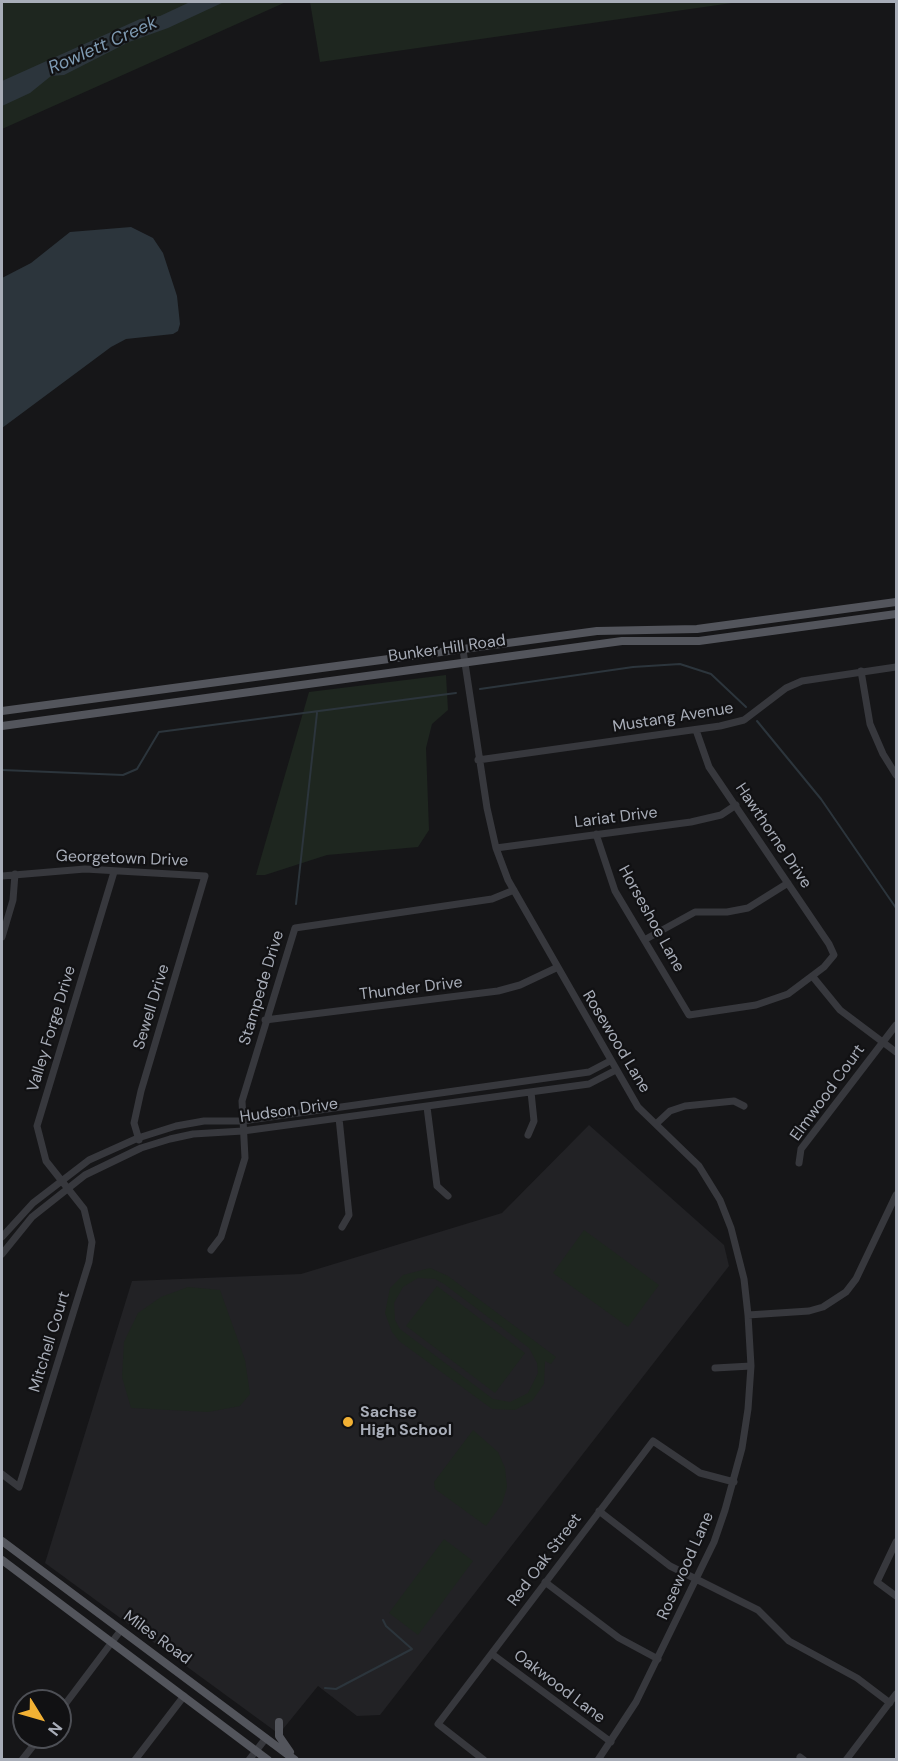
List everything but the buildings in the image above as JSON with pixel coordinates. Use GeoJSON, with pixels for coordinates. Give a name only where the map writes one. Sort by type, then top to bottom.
{"type":"FeatureCollection","features":[{"type":"Feature","properties":{"kind":"main road","name":"Bunker Hill Road"},"geometry":{"type":"LineString","coordinates":[[2,711],[619,629],[720,626],[897,602]]}},
{"type":"Feature","properties":{"kind":"main road","name":"Bunker Hill Road"},"geometry":{"type":"LineString","coordinates":[[2,726],[622,641],[699,641],[897,615]]}},
{"type":"Feature","properties":{"kind":"main road","name":"Miles Road"},"geometry":{"type":"LineString","coordinates":[[2,1541],[296,1760]]}},
{"type":"Feature","properties":{"kind":"main road","name":"Miles Road"},"geometry":{"type":"LineString","coordinates":[[2,1560],[268,1760]]}},
{"type":"Feature","properties":{"kind":"main road"},"geometry":{"type":"LineString","coordinates":[[279,1722],[283,1743],[296,1760]]}},
{"type":"Feature","properties":{"kind":"street","name":"Rosewood Lane"},"geometry":{"type":"LineString","coordinates":[[463,650],[478,760],[496,848],[514,890],[556,968],[638,1107],[699,1166],[720,1200],[731,1228],[744,1279],[751,1366],[748,1409],[734,1482],[714,1542],[658,1659],[636,1702],[598,1760]]}},
{"type":"Feature","properties":{"kind":"street","name":"Mustang Avenue"},"geometry":{"type":"LineString","coordinates":[[478,760],[696,730],[744,720],[786,688],[802,681],[897,667]]}},
{"type":"Feature","properties":{"kind":"street"},"geometry":{"type":"LineString","coordinates":[[861,671],[870,724],[883,754],[897,775]]}},
{"type":"Feature","properties":{"kind":"street","name":"Hawthorne Drive"},"geometry":{"type":"LineString","coordinates":[[696,730],[709,767],[736,804],[834,955],[813,977]]}},
{"type":"Feature","properties":{"kind":"street","name":"Lariat Drive"},"geometry":{"type":"LineString","coordinates":[[496,848],[690,822],[721,814],[736,804]]}},
{"type":"Feature","properties":{"kind":"street","name":"Horseshoe Lane"},"geometry":{"type":"LineString","coordinates":[[596,834],[615,891],[646,939],[689,1015],[756,1005],[788,994],[813,977]]}},
{"type":"Feature","properties":{"kind":"street","name":"Georgetown Drive"},"geometry":{"type":"LineString","coordinates":[[2,876],[56,869],[205,876]]}},
{"type":"Feature","properties":{"kind":"street","name":"Valley Forge Drive"},"geometry":{"type":"LineString","coordinates":[[67,1188],[46,1161],[37,1126],[114,872]]}},
{"type":"Feature","properties":{"kind":"street"},"geometry":{"type":"LineString","coordinates":[[2,937],[13,900],[15,874]]}},
{"type":"Feature","properties":{"kind":"street","name":"Sewell Drive"},"geometry":{"type":"LineString","coordinates":[[141,1148],[134,1123],[141,1090],[205,876]]}},
{"type":"Feature","properties":{"kind":"street"},"geometry":{"type":"LineString","coordinates":[[646,939],[695,912],[727,912],[748,908],[788,883]]}},
{"type":"Feature","properties":{"kind":"street","name":"Stampede Drive"},"geometry":{"type":"LineString","coordinates":[[211,1250],[221,1237],[245,1158],[242,1101],[295,928],[492,899],[514,890]]}},
{"type":"Feature","properties":{"kind":"street","name":"Thunder Drive"},"geometry":{"type":"LineString","coordinates":[[265,1020],[498,991],[520,985],[556,968]]}},
{"type":"Feature","properties":{"kind":"street"},"geometry":{"type":"LineString","coordinates":[[813,977],[840,1010],[897,1052]]}},
{"type":"Feature","properties":{"kind":"street","name":"Elmwood Court"},"geometry":{"type":"LineString","coordinates":[[799,1163],[801,1149],[882,1041],[897,1025]]}},
{"type":"Feature","properties":{"kind":"street","name":"Hudson Drive"},"geometry":{"type":"LineString","coordinates":[[2,1238],[33,1203],[61,1180],[89,1160],[138,1138],[204,1120],[242,1120],[588,1072],[610,1061]]}},
{"type":"Feature","properties":{"kind":"street","name":"Hudson Drive"},"geometry":{"type":"LineString","coordinates":[[2,1254],[33,1217],[67,1188],[106,1164],[141,1148],[193,1134],[243,1131],[589,1084],[616,1070]]}},
{"type":"Feature","properties":{"kind":"street"},"geometry":{"type":"LineString","coordinates":[[528,1135],[534,1121],[531,1092]]}},
{"type":"Feature","properties":{"kind":"street"},"geometry":{"type":"LineString","coordinates":[[656,1124],[670,1111],[685,1106],[734,1101],[744,1106]]}},
{"type":"Feature","properties":{"kind":"street"},"geometry":{"type":"LineString","coordinates":[[427,1107],[437,1186],[448,1196]]}},
{"type":"Feature","properties":{"kind":"street"},"geometry":{"type":"LineString","coordinates":[[339,1118],[349,1215],[342,1227]]}},
{"type":"Feature","properties":{"kind":"street","name":"Mitchell Court"},"geometry":{"type":"LineString","coordinates":[[2,1474],[19,1487],[89,1262],[92,1242],[90,1224],[84,1209],[67,1188]]}},
{"type":"Feature","properties":{"kind":"street"},"geometry":{"type":"LineString","coordinates":[[748,1315],[823,1308],[846,1292],[856,1279],[897,1195]]}},
{"type":"Feature","properties":{"kind":"street"},"geometry":{"type":"LineString","coordinates":[[715,1368],[751,1366]]}},
{"type":"Feature","properties":{"kind":"street","name":"Red Oak Street"},"geometry":{"type":"LineString","coordinates":[[484,1760],[438,1724],[653,1440],[700,1473],[734,1482]]}},
{"type":"Feature","properties":{"kind":"street"},"geometry":{"type":"LineString","coordinates":[[599,1511],[670,1566],[758,1610],[789,1641],[857,1678],[890,1703]]}},
{"type":"Feature","properties":{"kind":"street"},"geometry":{"type":"LineString","coordinates":[[897,1542],[878,1582],[897,1596]]}},
{"type":"Feature","properties":{"kind":"street"},"geometry":{"type":"LineString","coordinates":[[545,1582],[619,1638],[658,1659]]}},
{"type":"Feature","properties":{"kind":"street"},"geometry":{"type":"LineString","coordinates":[[72,1695],[122,1630]]}},
{"type":"Feature","properties":{"kind":"street","name":"Oakwood Lane"},"geometry":{"type":"LineString","coordinates":[[492,1654],[610,1742]]}},
{"type":"Feature","properties":{"kind":"street"},"geometry":{"type":"LineString","coordinates":[[846,1760],[897,1694]]}},
{"type":"Feature","properties":{"kind":"street"},"geometry":{"type":"LineString","coordinates":[[135,1760],[184,1696]]}},
{"type":"Feature","properties":{"kind":"street"},"geometry":{"type":"LineString","coordinates":[[249,1760],[266,1738]]}},
{"type":"Feature","properties":{"kind":"shaded area"},"geometry":{"type":"Polygon","coordinates":[[[2,2],[286,2],[2,129],[2,2]]]}},
{"type":"Feature","properties":{"kind":"shaded area"},"geometry":{"type":"Polygon","coordinates":[[[310,2],[739,2],[320,62],[310,2]]]}},
{"type":"Feature","properties":{"kind":"shaded area"},"geometry":{"type":"Polygon","coordinates":[[[446,675],[448,710],[432,724],[426,748],[429,830],[418,847],[327,855],[265,875],[256,875],[309,692],[446,675]]]}},
{"type":"Feature","properties":{"kind":"shaded area","name":"Sachse High School"},"geometry":{"type":"Polygon","coordinates":[[[589,1125],[724,1245],[729,1266],[380,1715],[357,1716],[318,1686],[279,1734],[45,1563],[132,1281],[301,1274],[502,1213],[589,1125]]]}},
{"type":"Feature","properties":{"kind":"shaded area"},"geometry":{"type":"Polygon","coordinates":[[[584,1230],[659,1285],[628,1327],[553,1273],[584,1230]]]}},
{"type":"Feature","properties":{"kind":"shaded area"},"geometry":{"type":"Polygon","coordinates":[[[430,1268],[448,1276],[556,1357],[551,1364],[545,1361],[544,1384],[532,1401],[515,1410],[492,1409],[399,1341],[392,1332],[385,1313],[390,1288],[403,1275],[430,1268]],[[418,1278],[403,1287],[394,1303],[395,1320],[400,1329],[493,1399],[510,1402],[528,1393],[538,1373],[537,1363],[529,1348],[435,1279],[418,1278]]]}},
{"type":"Feature","properties":{"kind":"shaded area"},"geometry":{"type":"Polygon","coordinates":[[[437,1286],[525,1353],[495,1393],[406,1326],[437,1286]]]}},
{"type":"Feature","properties":{"kind":"shaded area"},"geometry":{"type":"Polygon","coordinates":[[[188,1287],[220,1290],[245,1360],[250,1394],[240,1406],[208,1412],[131,1408],[122,1377],[124,1342],[138,1313],[161,1297],[188,1287]]]}},
{"type":"Feature","properties":{"kind":"shaded area"},"geometry":{"type":"Polygon","coordinates":[[[473,1430],[498,1452],[505,1468],[507,1487],[502,1504],[486,1526],[435,1489],[434,1482],[473,1430]]]}},
{"type":"Feature","properties":{"kind":"shaded area"},"geometry":{"type":"Polygon","coordinates":[[[444,1539],[473,1561],[418,1635],[389,1613],[444,1539]]]}},
{"type":"Feature","properties":{"kind":"water","name":"Rowlett Creek"},"geometry":{"type":"Polygon","coordinates":[[[190,2],[224,2],[168,28],[129,42],[64,75],[51,76],[30,93],[2,106],[2,81],[140,19],[160,16],[190,2]]]}},
{"type":"Feature","properties":{"kind":"water"},"geometry":{"type":"Polygon","coordinates":[[[131,227],[153,238],[163,253],[177,296],[180,324],[178,331],[173,334],[126,339],[111,347],[2,428],[2,278],[31,263],[70,232],[131,227]]]}},
{"type":"Feature","properties":{"kind":"waterway"},"geometry":{"type":"LineString","coordinates":[[480,689],[633,667],[680,664],[711,674],[746,707]]}},
{"type":"Feature","properties":{"kind":"waterway"},"geometry":{"type":"LineString","coordinates":[[2,770],[123,775],[137,769],[159,732],[456,693]]}},
{"type":"Feature","properties":{"kind":"waterway"},"geometry":{"type":"LineString","coordinates":[[296,904],[317,713]]}},
{"type":"Feature","properties":{"kind":"waterway"},"geometry":{"type":"LineString","coordinates":[[757,721],[821,799],[896,908]]}},
{"type":"Feature","properties":{"kind":"waterway"},"geometry":{"type":"LineString","coordinates":[[325,1688],[336,1689],[412,1649],[386,1626],[383,1620]]}},
{"type":"Feature","properties":{"kind":"place","name":"Sachse High School"},"geometry":{"type":"Point","coordinates":[348,1422]}}]}
